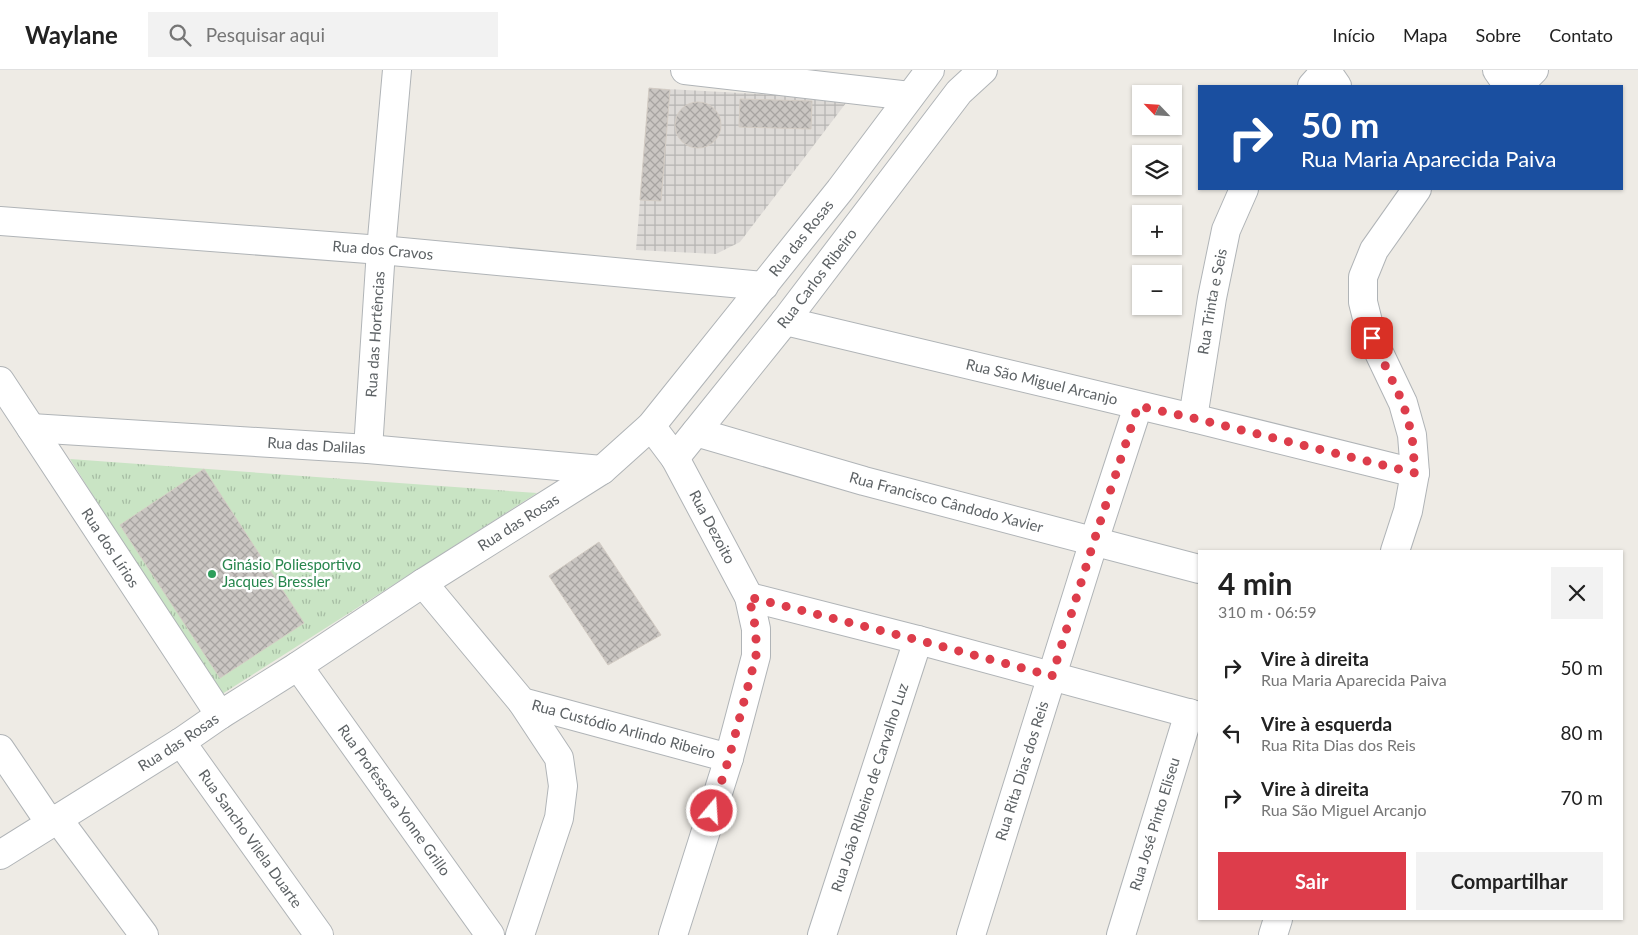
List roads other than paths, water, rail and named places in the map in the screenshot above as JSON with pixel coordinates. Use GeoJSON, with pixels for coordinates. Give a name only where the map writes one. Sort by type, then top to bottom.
{"type":"FeatureCollection","features":[{"type":"Feature","properties":{"kind":"street","name":"Rua das Hortências"},"geometry":{"type":"LineString","coordinates":[[368,449],[381,250],[397,70]]}},
{"type":"Feature","properties":{"kind":"street"},"geometry":{"type":"LineString","coordinates":[[685,70],[802,77],[910,96]]}},
{"type":"Feature","properties":{"kind":"street","name":"Rua das Rosas"},"geometry":{"type":"LineString","coordinates":[[0,855],[180,742],[423,583],[602,470],[651,426],[840,190],[930,70]]}},
{"type":"Feature","properties":{"kind":"street","name":"Rua Carlos Ribeiro"},"geometry":{"type":"LineString","coordinates":[[675,458],[785,321],[959,92],[984,70]]}},
{"type":"Feature","properties":{"kind":"street"},"geometry":{"type":"LineString","coordinates":[[1313,85],[1326,70],[1336,85]]}},
{"type":"Feature","properties":{"kind":"street"},"geometry":{"type":"LineString","coordinates":[[1498,70],[1507,85]]}},
{"type":"Feature","properties":{"kind":"street"},"geometry":{"type":"LineString","coordinates":[[1519,85],[1534,70]]}},
{"type":"Feature","properties":{"kind":"street","name":"Rua Trinta e Seis"},"geometry":{"type":"LineString","coordinates":[[1193,418],[1212,298],[1226,230],[1244,190]]}},
{"type":"Feature","properties":{"kind":"street"},"geometry":{"type":"LineString","coordinates":[[1395,550],[1408,511],[1415,473],[1412,435],[1403,403],[1372,338],[1363,302],[1363,277],[1374,250],[1413,190]]}},
{"type":"Feature","properties":{"kind":"street","name":"Rua dos Cravos"},"geometry":{"type":"LineString","coordinates":[[0,221],[381,250],[764,286]]}},
{"type":"Feature","properties":{"kind":"street","name":"Rua São Miguel Arcanjo"},"geometry":{"type":"LineString","coordinates":[[785,321],[1415,473]]}},
{"type":"Feature","properties":{"kind":"street","name":"Rua dos Lírios"},"geometry":{"type":"LineString","coordinates":[[0,381],[220,715]]}},
{"type":"Feature","properties":{"kind":"street","name":"Rua Rita Dias dos Reis"},"geometry":{"type":"LineString","coordinates":[[971,935],[1138,406]]}},
{"type":"Feature","properties":{"kind":"street"},"geometry":{"type":"LineString","coordinates":[[651,426],[675,458]]}},
{"type":"Feature","properties":{"kind":"street","name":"Rua das Dalilas"},"geometry":{"type":"LineString","coordinates":[[31,428],[368,449],[602,470]]}},
{"type":"Feature","properties":{"kind":"street","name":"Rua Francisco Cândodo Xavier"},"geometry":{"type":"LineString","coordinates":[[696,432],[864,481],[1198,569]]}},
{"type":"Feature","properties":{"kind":"street","name":"Rua Dezoito"},"geometry":{"type":"LineString","coordinates":[[673,935],[729,758],[756,656],[756,630],[749,597],[675,458]]}},
{"type":"Feature","properties":{"kind":"street","name":"Rua Custódio Arlindo Ribeiro"},"geometry":{"type":"LineString","coordinates":[[423,583],[522,702],[729,758]]}},
{"type":"Feature","properties":{"kind":"street"},"geometry":{"type":"LineString","coordinates":[[749,597],[1194,714]]}},
{"type":"Feature","properties":{"kind":"street","name":"Rua João RIbeiro de Carvalho Luz"},"geometry":{"type":"LineString","coordinates":[[822,935],[918,640]]}},
{"type":"Feature","properties":{"kind":"street","name":"Rua Professora Yonne Grillo"},"geometry":{"type":"LineString","coordinates":[[298,666],[490,935]]}},
{"type":"Feature","properties":{"kind":"street"},"geometry":{"type":"LineString","coordinates":[[520,935],[559,818],[563,786],[559,758],[522,702]]}},
{"type":"Feature","properties":{"kind":"street","name":"Rua José Pinto Eliseu"},"geometry":{"type":"LineString","coordinates":[[1121,935],[1194,714]]}},
{"type":"Feature","properties":{"kind":"street","name":"Rua Sancho Vilela Duarte"},"geometry":{"type":"LineString","coordinates":[[180,742],[318,935]]}},
{"type":"Feature","properties":{"kind":"street"},"geometry":{"type":"LineString","coordinates":[[0,749],[144,935]]}},
{"type":"Feature","properties":{"kind":"street"},"geometry":{"type":"LineString","coordinates":[[1273,935],[1278,920]]}},
{"type":"Feature","properties":{"kind":"place","name":"Ginásio Poliesportivo Jacques Bressler"},"geometry":{"type":"Point","coordinates":[212,574]}}]}
